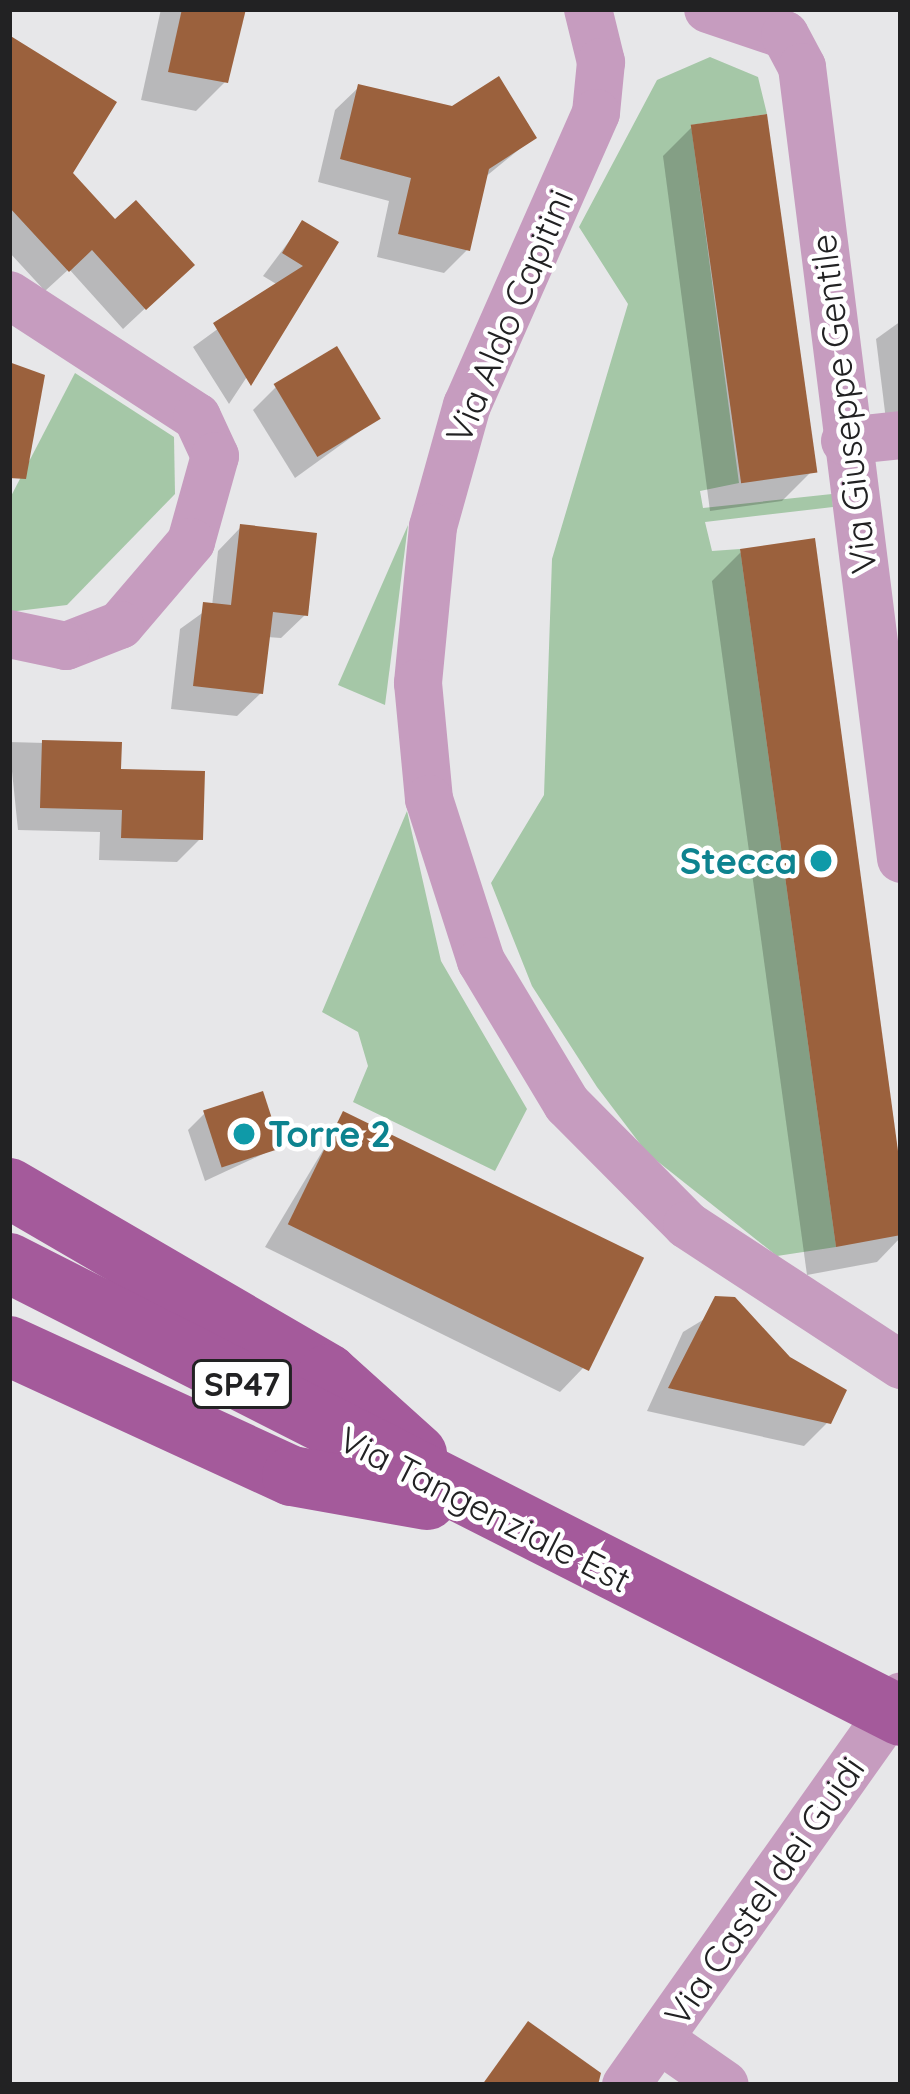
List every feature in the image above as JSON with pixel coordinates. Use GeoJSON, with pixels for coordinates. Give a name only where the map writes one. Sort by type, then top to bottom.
{"type":"FeatureCollection","features":[{"type":"Feature","properties":{"kind":"main road"},"geometry":{"type":"LineString","coordinates":[[9,1188],[328,1374],[474,1508]]}},
{"type":"Feature","properties":{"kind":"main road","name":"Via Tangenziale Est"},"geometry":{"type":"LineString","coordinates":[[9,1263],[474,1508],[898,1708]]}},
{"type":"Feature","properties":{"kind":"main road"},"geometry":{"type":"LineString","coordinates":[[9,1346],[292,1476],[474,1508]]}},
{"type":"Feature","properties":{"kind":"street","name":"Via Aldo Capitini"},"geometry":{"type":"LineString","coordinates":[[588,9],[601,62],[596,112],[467,405],[433,526],[418,683],[429,799],[481,961],[567,1104],[687,1225],[901,1365]]}},
{"type":"Feature","properties":{"kind":"street","name":"Via Giuseppe Gentile"},"geometry":{"type":"LineString","coordinates":[[708,9],[772,27],[799,55],[901,859]]}},
{"type":"Feature","properties":{"kind":"street"},"geometry":{"type":"LineString","coordinates":[[9,296],[197,417],[215,456],[191,542],[120,625],[66,646],[9,634]]}},
{"type":"Feature","properties":{"kind":"street"},"geometry":{"type":"LineString","coordinates":[[845,441],[901,435]]}},
{"type":"Feature","properties":{"kind":"street","name":"Via Castel dei Guidi"},"geometry":{"type":"LineString","coordinates":[[626,2085],[898,1708]]}},
{"type":"Feature","properties":{"kind":"street"},"geometry":{"type":"LineString","coordinates":[[659,2039],[725,2085]]}},
{"type":"Feature","properties":{"kind":"green space"},"geometry":{"type":"Polygon","coordinates":[[[710,57],[758,77],[767,114],[691,125],[739,483],[700,491],[703,508],[832,494],[833,507],[705,522],[712,551],[740,549],[836,1247],[777,1256],[647,1153],[597,1087],[532,986],[491,883],[544,795],[552,559],[628,304],[579,227],[657,80],[710,57]]]}},
{"type":"Feature","properties":{"kind":"green space"},"geometry":{"type":"Polygon","coordinates":[[[75,373],[174,437],[175,494],[67,605],[9,612],[9,500],[75,373]]]}},
{"type":"Feature","properties":{"kind":"green space"},"geometry":{"type":"Polygon","coordinates":[[[408,525],[385,705],[338,685],[408,525]]]}},
{"type":"Feature","properties":{"kind":"green space"},"geometry":{"type":"Polygon","coordinates":[[[407,811],[441,961],[527,1109],[495,1171],[353,1102],[368,1066],[358,1032],[322,1012],[407,811]]]}},
{"type":"Feature","properties":{"kind":"building"},"geometry":{"type":"Polygon","coordinates":[[[182,9],[246,9],[228,83],[168,72],[182,9]]]}},
{"type":"Feature","properties":{"kind":"building"},"geometry":{"type":"Polygon","coordinates":[[[9,35],[117,102],[73,173],[115,219],[136,200],[195,265],[146,310],[92,250],[69,272],[9,207],[9,35]]]}},
{"type":"Feature","properties":{"kind":"building"},"geometry":{"type":"Polygon","coordinates":[[[499,76],[537,138],[489,169],[470,251],[398,234],[411,178],[340,159],[358,84],[452,106],[499,76]]]}},
{"type":"Feature","properties":{"kind":"building"},"geometry":{"type":"Polygon","coordinates":[[[767,114],[817,472],[741,483],[691,125],[767,114]]]}},
{"type":"Feature","properties":{"kind":"building"},"geometry":{"type":"Polygon","coordinates":[[[302,220],[339,242],[251,386],[213,323],[303,266],[282,253],[302,220]]]}},
{"type":"Feature","properties":{"kind":"building"},"geometry":{"type":"Polygon","coordinates":[[[337,346],[381,419],[317,457],[274,384],[337,346]]]}},
{"type":"Feature","properties":{"kind":"building"},"geometry":{"type":"Polygon","coordinates":[[[9,362],[45,375],[26,479],[9,478],[9,362]]]}},
{"type":"Feature","properties":{"kind":"building"},"geometry":{"type":"Polygon","coordinates":[[[240,524],[317,533],[308,616],[273,612],[263,694],[193,686],[203,602],[231,605],[240,524]]]}},
{"type":"Feature","properties":{"kind":"building","name":"Stecca"},"geometry":{"type":"Polygon","coordinates":[[[815,538],[901,1173],[901,1235],[836,1247],[740,549],[815,538]]]}},
{"type":"Feature","properties":{"kind":"building"},"geometry":{"type":"Polygon","coordinates":[[[42,740],[122,742],[121,769],[205,771],[203,840],[121,838],[122,810],[40,808],[42,740]]]}},
{"type":"Feature","properties":{"kind":"building","name":"Torre 2"},"geometry":{"type":"Polygon","coordinates":[[[263,1091],[282,1148],[222,1168],[203,1110],[263,1091]]]}},
{"type":"Feature","properties":{"kind":"building"},"geometry":{"type":"Polygon","coordinates":[[[343,1111],[644,1258],[589,1371],[288,1224],[343,1111]]]}},
{"type":"Feature","properties":{"kind":"building"},"geometry":{"type":"Polygon","coordinates":[[[715,1296],[735,1297],[790,1357],[847,1390],[831,1424],[668,1388],[715,1296]]]}},
{"type":"Feature","properties":{"kind":"building"},"geometry":{"type":"Polygon","coordinates":[[[528,2021],[601,2073],[598,2085],[482,2085],[528,2021]]]}},
{"type":"Feature","properties":{"kind":"place","name":"Stecca"},"geometry":{"type":"Point","coordinates":[821,861]}},
{"type":"Feature","properties":{"kind":"place","name":"Torre 2"},"geometry":{"type":"Point","coordinates":[244,1134]}}]}
